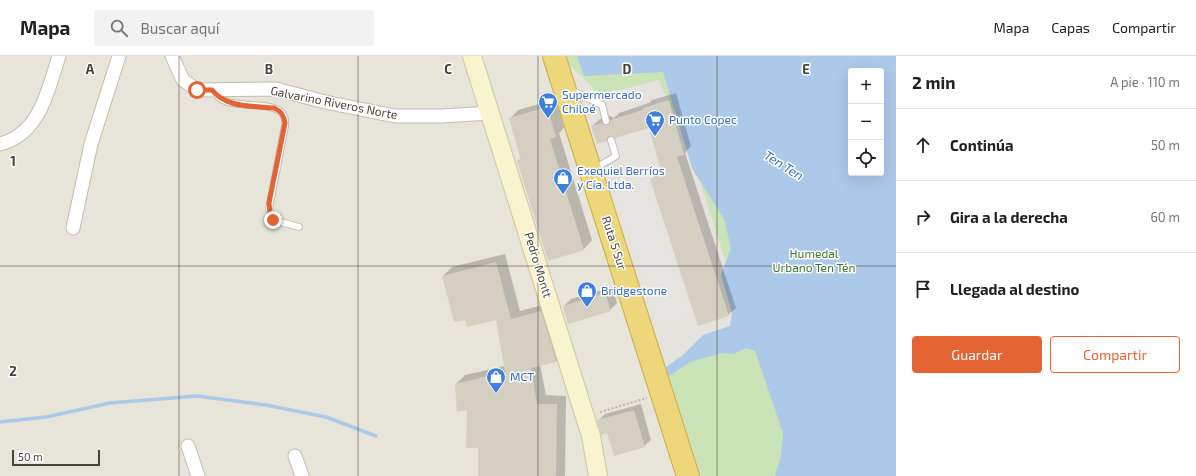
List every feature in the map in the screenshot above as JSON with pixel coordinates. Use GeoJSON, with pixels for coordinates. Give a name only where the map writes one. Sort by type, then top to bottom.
{"type":"FeatureCollection","features":[{"type":"Feature","properties":{"kind":"highway","name":"Ruta 5 Sur"},"geometry":{"type":"LineString","coordinates":[[554,56],[688,476]]}},
{"type":"Feature","properties":{"kind":"street"},"geometry":{"type":"LineString","coordinates":[[0,144],[21,135],[30,126],[39,113],[59,56]]}},
{"type":"Feature","properties":{"kind":"street"},"geometry":{"type":"LineString","coordinates":[[73,228],[91,144],[119,56]]}},
{"type":"Feature","properties":{"kind":"street","name":"Galvarino Riveros Norte"},"geometry":{"type":"LineString","coordinates":[[172,56],[183,80],[197,90],[276,89],[325,102],[395,116],[441,116],[490,113]]}},
{"type":"Feature","properties":{"kind":"street","name":"Pedro Montt"},"geometry":{"type":"LineString","coordinates":[[472,56],[591,436],[598,476]]}},
{"type":"Feature","properties":{"kind":"street"},"geometry":{"type":"LineString","coordinates":[[188,446],[198,476]]}},
{"type":"Feature","properties":{"kind":"street"},"geometry":{"type":"LineString","coordinates":[[295,456],[302,476]]}},
{"type":"Feature","properties":{"kind":"lane"},"geometry":{"type":"LineString","coordinates":[[564,87],[602,105],[606,121]]}},
{"type":"Feature","properties":{"kind":"lane"},"geometry":{"type":"LineString","coordinates":[[212,90],[217,97],[224,101],[235,104],[274,108],[278,109],[283,115],[285,123],[269,208],[273,220],[299,227]]}},
{"type":"Feature","properties":{"kind":"lane"},"geometry":{"type":"LineString","coordinates":[[591,171],[616,156],[611,140]]}},
{"type":"Feature","properties":{"kind":"path"},"geometry":{"type":"LineString","coordinates":[[585,417],[661,393]]}},
{"type":"Feature","properties":{"kind":"shaded area"},"geometry":{"type":"Polygon","coordinates":[[[0,56],[577,56],[663,72],[724,219],[732,249],[721,275],[730,326],[703,335],[682,356],[666,367],[669,375],[775,476],[0,476],[0,56]]]}},
{"type":"Feature","properties":{"kind":"shaded area"},"geometry":{"type":"Polygon","coordinates":[[[663,72],[724,219],[732,249],[721,275],[732,313],[730,326],[703,335],[682,356],[666,367],[575,79],[584,76],[663,72]]]}},
{"type":"Feature","properties":{"kind":"shaded area"},"geometry":{"type":"Polygon","coordinates":[[[646,181],[689,315],[659,324],[616,190],[646,181]]]}},
{"type":"Feature","properties":{"kind":"green space","name":"Humedal Urbano Ten Tén"},"geometry":{"type":"Polygon","coordinates":[[[566,56],[896,56],[896,476],[701,476],[666,367],[676,360],[675,359],[682,356],[703,335],[730,326],[732,313],[721,275],[726,263],[701,184],[692,168],[676,115],[659,80],[600,95],[568,63],[566,56]]]}},
{"type":"Feature","properties":{"kind":"water","name":"Humedal Urbano Ten Tén"},"geometry":{"type":"Polygon","coordinates":[[[577,56],[896,56],[896,476],[775,476],[781,456],[783,433],[755,351],[746,348],[734,354],[722,353],[690,362],[669,376],[666,367],[682,356],[703,335],[730,326],[732,313],[721,275],[731,248],[724,219],[692,168],[663,72],[584,76],[577,56]]]}},
{"type":"Feature","properties":{"kind":"building"},"geometry":{"type":"Polygon","coordinates":[[[669,100],[684,155],[677,157],[729,316],[698,326],[650,179],[662,175],[649,128],[615,138],[609,136],[607,141],[597,144],[591,126],[602,123],[607,125],[610,123],[610,120],[669,100]]]}},
{"type":"Feature","properties":{"kind":"building"},"geometry":{"type":"Polygon","coordinates":[[[547,107],[556,137],[550,139],[584,250],[548,261],[517,161],[521,160],[509,118],[547,107]]]}},
{"type":"Feature","properties":{"kind":"building","name":"MCT"},"geometry":{"type":"Polygon","coordinates":[[[496,262],[511,319],[541,311],[555,356],[556,362],[531,368],[537,404],[557,404],[556,476],[478,476],[478,448],[466,448],[467,410],[457,412],[455,384],[505,372],[496,320],[467,327],[465,320],[454,322],[442,276],[496,262]]]}},
{"type":"Feature","properties":{"kind":"building","name":"Bridgestone"},"geometry":{"type":"Polygon","coordinates":[[[605,293],[611,311],[568,324],[563,306],[605,293]]]}},
{"type":"Feature","properties":{"kind":"building"},"geometry":{"type":"Polygon","coordinates":[[[634,410],[645,447],[614,456],[607,433],[601,435],[597,420],[634,410]]]}},
{"type":"Feature","properties":{"kind":"waterway"},"geometry":{"type":"LineString","coordinates":[[0,422],[46,417],[110,403],[197,396],[266,405],[326,417],[376,436]]}},
{"type":"Feature","properties":{"kind":"place","name":"Supermercado Chiloé"},"geometry":{"type":"Point","coordinates":[548,119]}},
{"type":"Feature","properties":{"kind":"place","name":"Punto Copec"},"geometry":{"type":"Point","coordinates":[655,137]}},
{"type":"Feature","properties":{"kind":"place","name":"Exequiel Berríos y Cía. Ltda."},"geometry":{"type":"Point","coordinates":[563,195]}},
{"type":"Feature","properties":{"kind":"place","name":"Bridgestone"},"geometry":{"type":"Point","coordinates":[587,308]}},
{"type":"Feature","properties":{"kind":"place","name":"MCT"},"geometry":{"type":"Point","coordinates":[496,394]}},
{"type":"Feature","properties":{"kind":"route"},"geometry":{"type":"LineString","coordinates":[[197,90],[212,90],[217,97],[235,104],[278,109],[283,115],[285,123],[269,203],[270,213],[273,220]]}},
{"type":"Feature","properties":{"kind":"water label","name":"Ten Ten"},"geometry":{"type":"Point","coordinates":[784,165]}}]}
